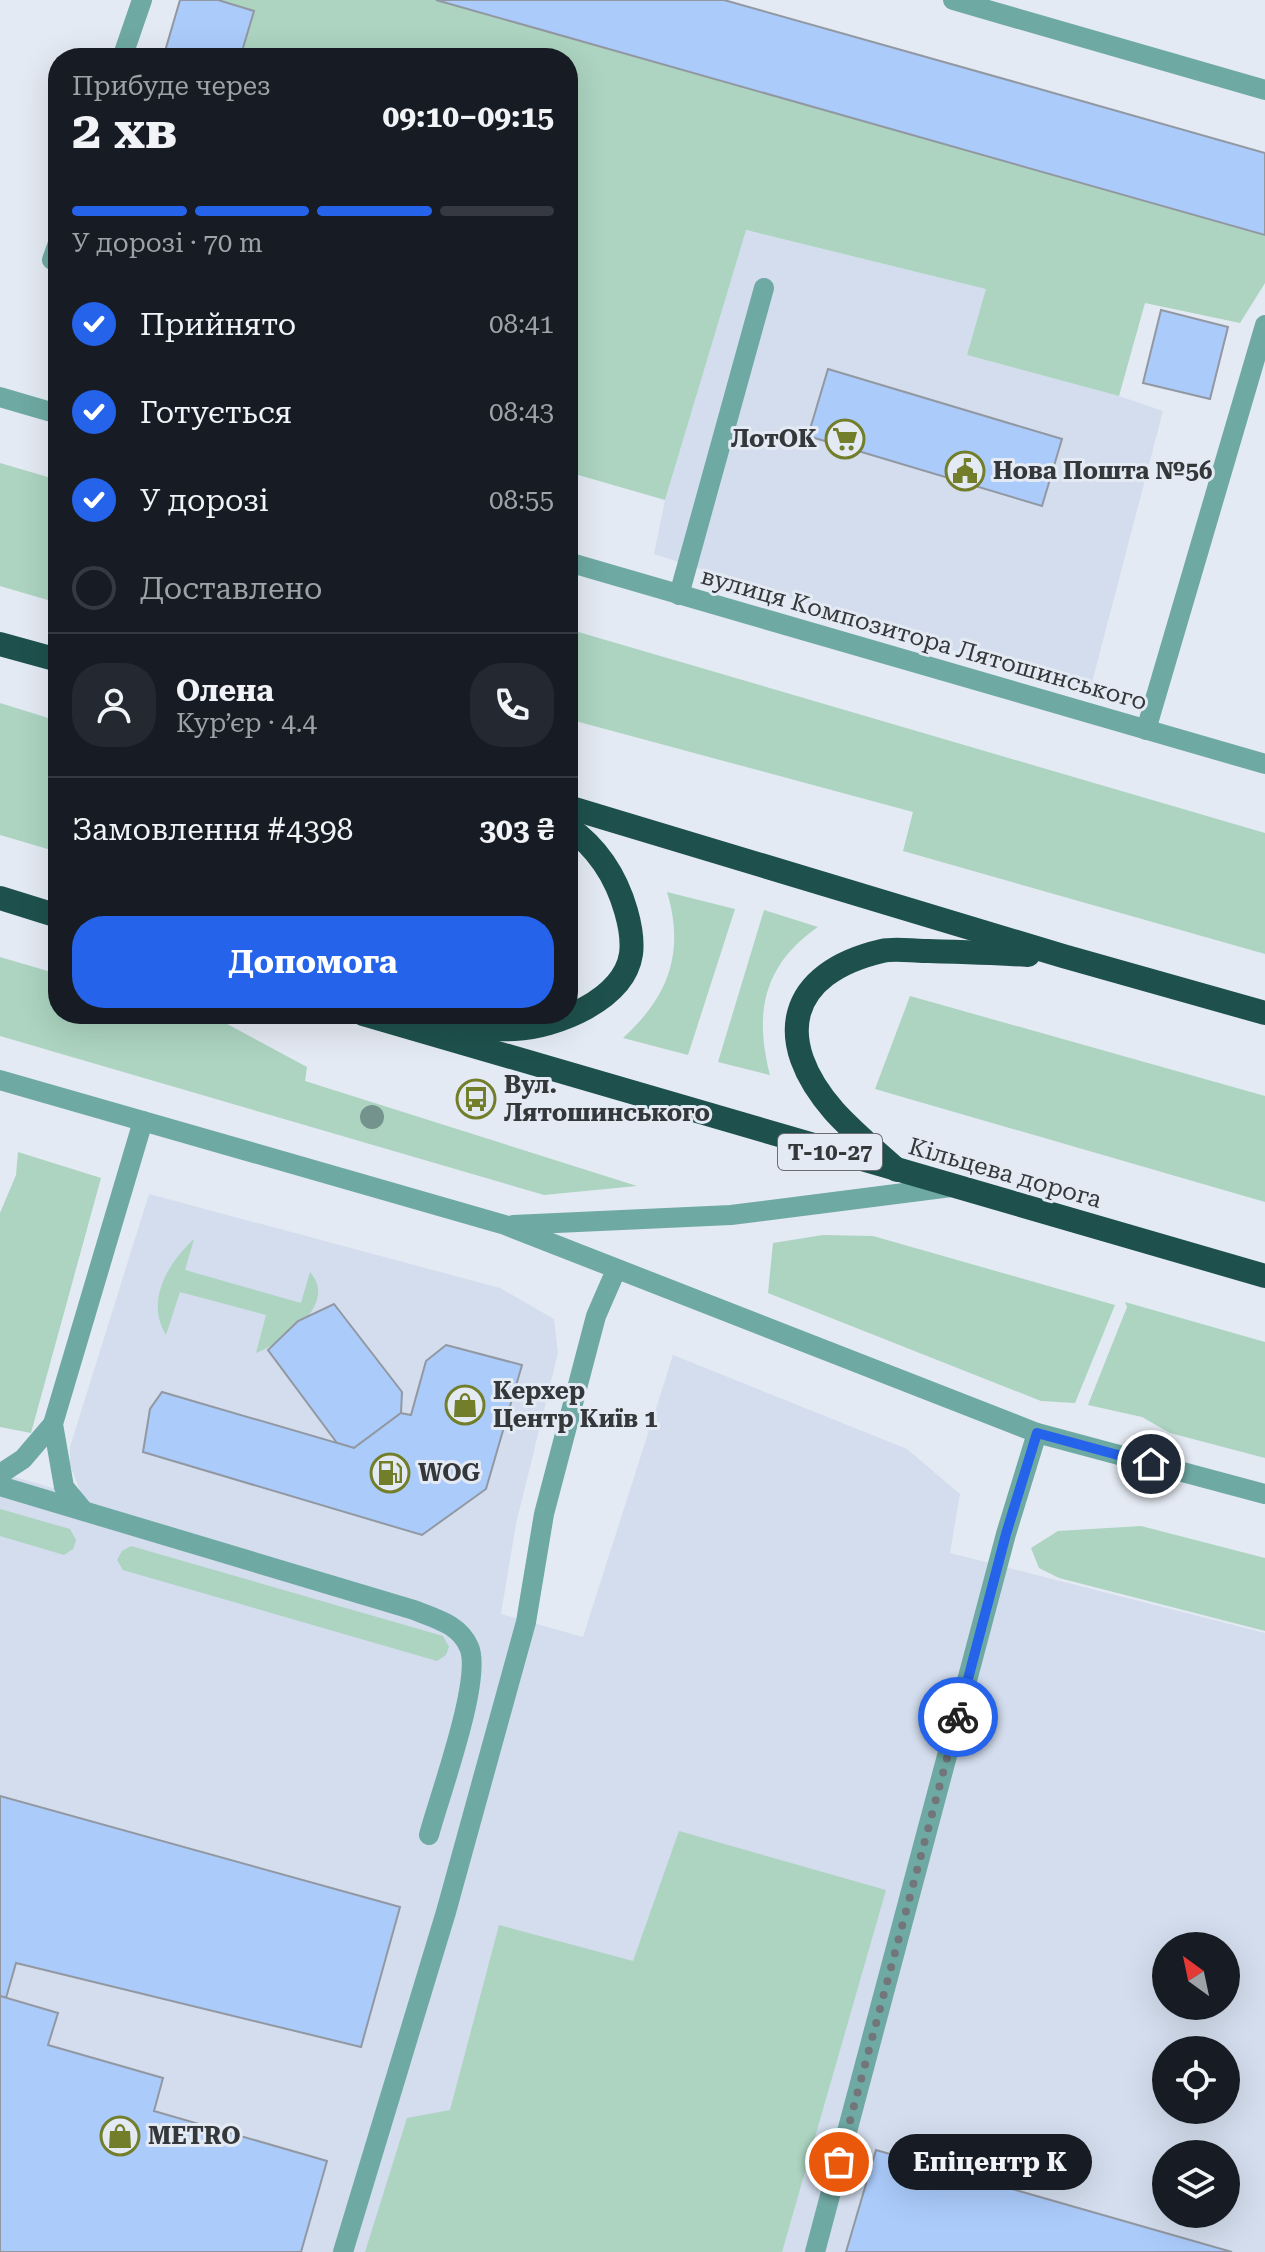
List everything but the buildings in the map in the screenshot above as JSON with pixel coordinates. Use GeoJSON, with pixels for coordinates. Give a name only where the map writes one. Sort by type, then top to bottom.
{"type":"FeatureCollection","features":[{"type":"Feature","properties":{"kind":"highway"},"geometry":{"type":"LineString","coordinates":[[0,644],[48,657]]}},
{"type":"Feature","properties":{"kind":"highway"},"geometry":{"type":"LineString","coordinates":[[578,810],[1063,956],[1265,1013]]}},
{"type":"Feature","properties":{"kind":"highway"},"geometry":{"type":"LineString","coordinates":[[578,836],[606,863],[628,917],[631,956],[614,988],[588,1008],[578,1011]]}},
{"type":"Feature","properties":{"kind":"highway"},"geometry":{"type":"LineString","coordinates":[[0,898],[48,913]]}},
{"type":"Feature","properties":{"kind":"highway"},"geometry":{"type":"LineString","coordinates":[[900,1172],[834,1111],[807,1071],[796,1041],[799,1009],[813,983],[844,964],[885,950],[1063,956]]}},
{"type":"Feature","properties":{"kind":"highway","name":"Кільцева дорога"},"geometry":{"type":"LineString","coordinates":[[393,1024],[1265,1276]]}},
{"type":"Feature","properties":{"kind":"highway"},"geometry":{"type":"LineString","coordinates":[[396,1025],[518,1029],[535,1024]]}},
{"type":"Feature","properties":{"kind":"street"},"geometry":{"type":"LineString","coordinates":[[125,48],[142,0]]}},
{"type":"Feature","properties":{"kind":"street"},"geometry":{"type":"LineString","coordinates":[[953,0],[1265,90]]}},
{"type":"Feature","properties":{"kind":"street"},"geometry":{"type":"LineString","coordinates":[[679,595],[764,288]]}},
{"type":"Feature","properties":{"kind":"street"},"geometry":{"type":"LineString","coordinates":[[1146,730],[1265,325]]}},
{"type":"Feature","properties":{"kind":"street"},"geometry":{"type":"LineString","coordinates":[[0,397],[48,411]]}},
{"type":"Feature","properties":{"kind":"street","name":"вулиця Композитора Лятошинського"},"geometry":{"type":"LineString","coordinates":[[578,565],[1265,764]]}},
{"type":"Feature","properties":{"kind":"street"},"geometry":{"type":"LineString","coordinates":[[0,1080],[505,1225],[1037,1433],[1265,1494]]}},
{"type":"Feature","properties":{"kind":"street"},"geometry":{"type":"LineString","coordinates":[[0,1474],[23,1459],[53,1424],[143,1121]]}},
{"type":"Feature","properties":{"kind":"street"},"geometry":{"type":"LineString","coordinates":[[505,1225],[731,1215],[953,1187]]}},
{"type":"Feature","properties":{"kind":"street"},"geometry":{"type":"LineString","coordinates":[[343,2252],[446,1912],[526,1622],[544,1514],[596,1316],[616,1270]]}},
{"type":"Feature","properties":{"kind":"street"},"geometry":{"type":"LineString","coordinates":[[53,1424],[64,1487],[83,1510]]}},
{"type":"Feature","properties":{"kind":"street"},"geometry":{"type":"LineString","coordinates":[[815,2252],[1006,1534],[1037,1433]]}},
{"type":"Feature","properties":{"kind":"street"},"geometry":{"type":"LineString","coordinates":[[0,1486],[414,1610],[450,1624],[469,1646],[473,1678],[429,1835]]}},
{"type":"Feature","properties":{"kind":"shaded area"},"geometry":{"type":"Polygon","coordinates":[[[745,230],[987,289],[967,355],[1163,411],[1089,694],[654,554],[665,500],[745,230]]]}},
{"type":"Feature","properties":{"kind":"shaded area"},"geometry":{"type":"Polygon","coordinates":[[[149,1194],[500,1288],[554,1319],[558,1353],[516,1524],[501,1614],[583,1637],[673,1355],[907,1449],[960,1494],[950,1553],[1265,1633],[1265,2252],[0,2252],[0,1473],[82,1496],[70,1465],[70,1447],[149,1194]]]}},
{"type":"Feature","properties":{"kind":"green space"},"geometry":{"type":"Polygon","coordinates":[[[218,0],[436,0],[1265,235],[1265,283],[1240,323],[1145,303],[1119,396],[967,355],[986,289],[746,230],[665,500],[578,475],[578,48],[243,48],[254,11],[218,0]]]}},
{"type":"Feature","properties":{"kind":"green space"},"geometry":{"type":"Polygon","coordinates":[[[0,463],[48,477],[48,600],[0,586],[0,463]]]}},
{"type":"Feature","properties":{"kind":"green space"},"geometry":{"type":"Polygon","coordinates":[[[578,632],[1265,833],[1265,954],[903,851],[913,812],[578,722],[578,632]]]}},
{"type":"Feature","properties":{"kind":"green space"},"geometry":{"type":"Polygon","coordinates":[[[0,703],[48,718],[48,849],[0,835],[0,703]]]}},
{"type":"Feature","properties":{"kind":"green space"},"geometry":{"type":"Polygon","coordinates":[[[667,892],[735,909],[688,1055],[623,1038],[652,1006],[669,972],[674,934],[667,892]]]}},
{"type":"Feature","properties":{"kind":"green space"},"geometry":{"type":"Polygon","coordinates":[[[764,910],[818,927],[785,957],[767,992],[763,1031],[770,1075],[718,1062],[764,910]]]}},
{"type":"Feature","properties":{"kind":"green space"},"geometry":{"type":"Polygon","coordinates":[[[0,957],[48,971],[48,1024],[227,1024],[307,1067],[305,1081],[637,1186],[544,1195],[0,1036],[0,957]]]}},
{"type":"Feature","properties":{"kind":"green space"},"geometry":{"type":"Polygon","coordinates":[[[910,996],[1265,1096],[1265,1202],[875,1089],[910,996]]]}},
{"type":"Feature","properties":{"kind":"green space"},"geometry":{"type":"Polygon","coordinates":[[[18,1152],[101,1178],[31,1433],[0,1427],[0,1213],[16,1175],[18,1152]]]}},
{"type":"Feature","properties":{"kind":"green space"},"geometry":{"type":"Polygon","coordinates":[[[823,1235],[873,1236],[1115,1305],[1075,1403],[1041,1401],[768,1293],[773,1243],[823,1235]]]}},
{"type":"Feature","properties":{"kind":"green space"},"geometry":{"type":"Polygon","coordinates":[[[194,1239],[185,1270],[301,1303],[310,1272],[317,1285],[318,1297],[313,1309],[293,1331],[256,1353],[266,1315],[180,1292],[166,1335],[158,1309],[162,1283],[176,1259],[194,1239]]]}},
{"type":"Feature","properties":{"kind":"green space"},"geometry":{"type":"Polygon","coordinates":[[[1125,1302],[1265,1342],[1265,1458],[1170,1433],[1142,1417],[1088,1405],[1127,1307],[1125,1302]]]}},
{"type":"Feature","properties":{"kind":"green space"},"geometry":{"type":"Polygon","coordinates":[[[0,1509],[70,1529],[76,1540],[73,1549],[64,1555],[0,1536],[0,1509]]]}},
{"type":"Feature","properties":{"kind":"green space"},"geometry":{"type":"Polygon","coordinates":[[[1141,1526],[1265,1558],[1265,1631],[1059,1578],[1039,1568],[1031,1548],[1058,1531],[1141,1526]]]}},
{"type":"Feature","properties":{"kind":"green space"},"geometry":{"type":"Polygon","coordinates":[[[131,1546],[443,1636],[449,1647],[446,1655],[437,1661],[123,1570],[117,1560],[122,1551],[131,1546]]]}},
{"type":"Feature","properties":{"kind":"green space"},"geometry":{"type":"Polygon","coordinates":[[[679,1831],[886,1890],[782,2252],[365,2252],[407,2118],[450,2110],[499,1925],[633,1961],[679,1831]]]}},
{"type":"Feature","properties":{"kind":"way so far"},"geometry":{"type":"LineString","coordinates":[[839,2162],[958,1717]]}},
{"type":"Feature","properties":{"kind":"place","name":"ЛотОК"},"geometry":{"type":"Point","coordinates":[845,439]}},
{"type":"Feature","properties":{"kind":"place","name":"Нова Пошта №56"},"geometry":{"type":"Point","coordinates":[965,471]}},
{"type":"Feature","properties":{"kind":"place","name":"Вул. Лятошинського"},"geometry":{"type":"Point","coordinates":[476,1099]}},
{"type":"Feature","properties":{"kind":"place","name":"Керхер Центр Київ 1"},"geometry":{"type":"Point","coordinates":[465,1405]}},
{"type":"Feature","properties":{"kind":"place","name":"WOG"},"geometry":{"type":"Point","coordinates":[390,1473]}},
{"type":"Feature","properties":{"kind":"place","name":"METRO"},"geometry":{"type":"Point","coordinates":[120,2136]}},
{"type":"Feature","properties":{"kind":"place","name":"Епіцентр К"},"geometry":{"type":"Point","coordinates":[839,2162]}},
{"type":"Feature","properties":{"kind":"route"},"geometry":{"type":"LineString","coordinates":[[958,1717],[1006,1534],[1037,1433],[1151,1464]]}}]}
